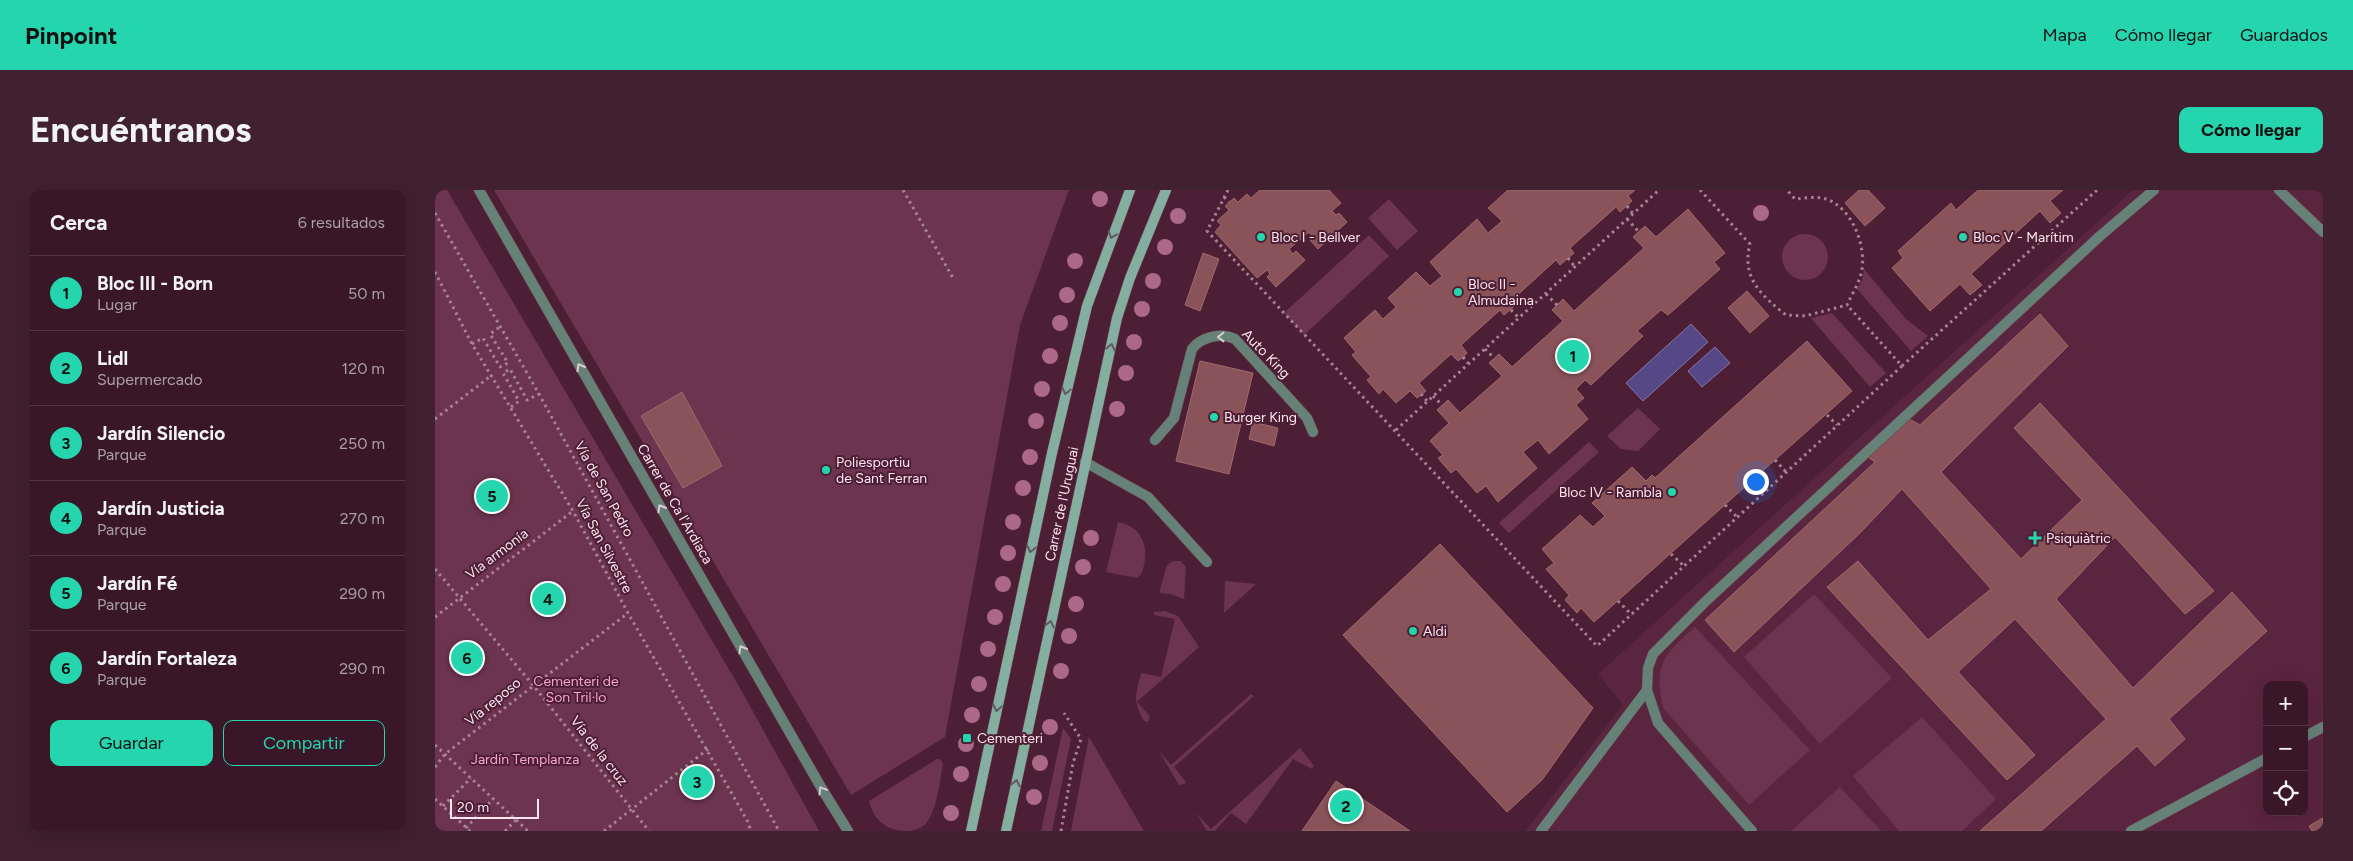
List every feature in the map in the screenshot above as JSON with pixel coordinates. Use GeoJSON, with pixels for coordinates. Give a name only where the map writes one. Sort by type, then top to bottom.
{"type":"FeatureCollection","features":[{"type":"Feature","properties":{"kind":"street","name":"Carrer de Ca l'Ardiaca"},"geometry":{"type":"LineString","coordinates":[[479,190],[822,789],[849,831]]}},
{"type":"Feature","properties":{"kind":"street","name":"Carrer de l'Uruguai"},"geometry":{"type":"LineString","coordinates":[[971,831],[1052,453],[1087,306],[1130,190]]}},
{"type":"Feature","properties":{"kind":"street","name":"Carrer de l'Uruguai"},"geometry":{"type":"LineString","coordinates":[[1006,831],[1117,318],[1130,278],[1166,190]]}},
{"type":"Feature","properties":{"kind":"street"},"geometry":{"type":"LineString","coordinates":[[1752,831],[1658,723],[1647,690],[1648,668],[1653,654],[1706,601],[2100,236],[2154,190]]}},
{"type":"Feature","properties":{"kind":"street"},"geometry":{"type":"LineString","coordinates":[[2279,190],[2323,232]]}},
{"type":"Feature","properties":{"kind":"street","name":"Auto King"},"geometry":{"type":"LineString","coordinates":[[1155,440],[1174,418],[1192,349],[1200,342],[1218,336],[1235,339],[1307,418],[1313,432]]}},
{"type":"Feature","properties":{"kind":"street"},"geometry":{"type":"LineString","coordinates":[[1085,462],[1148,496],[1207,562]]}},
{"type":"Feature","properties":{"kind":"street"},"geometry":{"type":"LineString","coordinates":[[1541,831],[1647,690]]}},
{"type":"Feature","properties":{"kind":"street"},"geometry":{"type":"LineString","coordinates":[[2308,735],[2323,727]]}},
{"type":"Feature","properties":{"kind":"street"},"geometry":{"type":"LineString","coordinates":[[2131,831],[2263,760]]}},
{"type":"Feature","properties":{"kind":"path"},"geometry":{"type":"LineString","coordinates":[[903,190],[953,278]]}},
{"type":"Feature","properties":{"kind":"path"},"geometry":{"type":"LineString","coordinates":[[1228,190],[1207,231],[1597,646],[2097,190]]}},
{"type":"Feature","properties":{"kind":"path"},"geometry":{"type":"LineString","coordinates":[[1396,430],[1659,190]]}},
{"type":"Feature","properties":{"kind":"path"},"geometry":{"type":"LineString","coordinates":[[1700,190],[1750,244],[1747,262],[1750,277],[1764,295],[1786,315],[1805,316],[1847,305]]}},
{"type":"Feature","properties":{"kind":"path"},"geometry":{"type":"LineString","coordinates":[[1787,190],[1795,199],[1825,198],[1836,204],[1853,225],[1859,238],[1862,269],[1847,305]]}},
{"type":"Feature","properties":{"kind":"path"},"geometry":{"type":"LineString","coordinates":[[1225,197],[1229,202]]}},
{"type":"Feature","properties":{"kind":"path"},"geometry":{"type":"LineString","coordinates":[[1627,206],[1633,214]]}},
{"type":"Feature","properties":{"kind":"path","name":"Vía de San Pedro"},"geometry":{"type":"LineString","coordinates":[[435,214],[539,394],[751,776],[779,831]]}},
{"type":"Feature","properties":{"kind":"path"},"geometry":{"type":"LineString","coordinates":[[2056,217],[2061,222]]}},
{"type":"Feature","properties":{"kind":"path"},"geometry":{"type":"LineString","coordinates":[[1627,220],[1639,232]]}},
{"type":"Feature","properties":{"kind":"path"},"geometry":{"type":"LineString","coordinates":[[1568,258],[1575,267]]}},
{"type":"Feature","properties":{"kind":"path","name":"Vía San Silvestre"},"geometry":{"type":"LineString","coordinates":[[435,272],[472,344],[573,511],[628,613],[708,749],[747,820],[751,831]]}},
{"type":"Feature","properties":{"kind":"path"},"geometry":{"type":"LineString","coordinates":[[1976,290],[1981,295]]}},
{"type":"Feature","properties":{"kind":"path"},"geometry":{"type":"LineString","coordinates":[[1546,294],[1557,305]]}},
{"type":"Feature","properties":{"kind":"path"},"geometry":{"type":"LineString","coordinates":[[1847,305],[1902,366]]}},
{"type":"Feature","properties":{"kind":"path"},"geometry":{"type":"LineString","coordinates":[[1511,310],[1519,318]]}},
{"type":"Feature","properties":{"kind":"path"},"geometry":{"type":"LineString","coordinates":[[472,344],[483,338],[500,367],[508,363],[490,334],[501,326]]}},
{"type":"Feature","properties":{"kind":"path"},"geometry":{"type":"LineString","coordinates":[[1485,348],[1494,358]]}},
{"type":"Feature","properties":{"kind":"path"},"geometry":{"type":"LineString","coordinates":[[1463,357],[1468,363]]}},
{"type":"Feature","properties":{"kind":"path"},"geometry":{"type":"LineString","coordinates":[[511,407],[519,401],[503,373],[509,369],[527,400],[539,394]]}},
{"type":"Feature","properties":{"kind":"path"},"geometry":{"type":"LineString","coordinates":[[435,419],[492,375]]}},
{"type":"Feature","properties":{"kind":"path"},"geometry":{"type":"LineString","coordinates":[[1421,394],[1427,401]]}},
{"type":"Feature","properties":{"kind":"path"},"geometry":{"type":"LineString","coordinates":[[1433,396],[1442,406]]}},
{"type":"Feature","properties":{"kind":"path"},"geometry":{"type":"LineString","coordinates":[[1827,415],[1837,426]]}},
{"type":"Feature","properties":{"kind":"path"},"geometry":{"type":"LineString","coordinates":[[1775,460],[1786,472]]}},
{"type":"Feature","properties":{"kind":"path"},"geometry":{"type":"LineString","coordinates":[[1725,505],[1737,518]]}},
{"type":"Feature","properties":{"kind":"path","name":"Vía armonía"},"geometry":{"type":"LineString","coordinates":[[435,617],[573,511]]}},
{"type":"Feature","properties":{"kind":"path"},"geometry":{"type":"LineString","coordinates":[[1671,554],[1684,566]]}},
{"type":"Feature","properties":{"kind":"path","name":"Vía de la cruz"},"geometry":{"type":"LineString","coordinates":[[435,569],[533,685],[649,831]]}},
{"type":"Feature","properties":{"kind":"path"},"geometry":{"type":"LineString","coordinates":[[1618,601],[1631,615]]}},
{"type":"Feature","properties":{"kind":"path","name":"Vía reposo"},"geometry":{"type":"LineString","coordinates":[[435,767],[445,754],[628,613]]}},
{"type":"Feature","properties":{"kind":"path"},"geometry":{"type":"LineString","coordinates":[[1061,831],[1073,763],[1081,739],[1064,713]]}},
{"type":"Feature","properties":{"kind":"path"},"geometry":{"type":"LineString","coordinates":[[435,745],[528,831]]}},
{"type":"Feature","properties":{"kind":"path"},"geometry":{"type":"LineString","coordinates":[[604,831],[708,749]]}},
{"type":"Feature","properties":{"kind":"path"},"geometry":{"type":"LineString","coordinates":[[443,806],[471,778]]}},
{"type":"Feature","properties":{"kind":"path"},"geometry":{"type":"LineString","coordinates":[[435,799],[468,829],[493,799]]}},
{"type":"Feature","properties":{"kind":"path"},"geometry":{"type":"LineString","coordinates":[[505,831],[516,820]]}},
{"type":"Feature","properties":{"kind":"shaded area","name":"Psiquiàtric"},"geometry":{"type":"Polygon","coordinates":[[[2133,190],[2323,190],[2323,831],[1525,831],[1623,705],[1598,674],[2133,190]]]}},
{"type":"Feature","properties":{"kind":"shaded area"},"geometry":{"type":"Polygon","coordinates":[[[1691,324],[1708,342],[1643,401],[1626,383],[1691,324]]]}},
{"type":"Feature","properties":{"kind":"shaded area"},"geometry":{"type":"Polygon","coordinates":[[[1715,347],[1730,363],[1702,387],[1688,371],[1715,347]]]}},
{"type":"Feature","properties":{"kind":"green space","name":"Cementeri de Son Tril·lo"},"geometry":{"type":"Polygon","coordinates":[[[435,190],[447,190],[740,688],[819,831],[435,831],[435,190]]]}},
{"type":"Feature","properties":{"kind":"green space","name":"Poliesportiu de Sant Ferran"},"geometry":{"type":"Polygon","coordinates":[[[494,190],[1069,190],[1020,325],[945,737],[851,795],[494,190]]]}},
{"type":"Feature","properties":{"kind":"green space"},"geometry":{"type":"Polygon","coordinates":[[[1389,199],[1418,231],[1397,250],[1368,218],[1389,199]]]}},
{"type":"Feature","properties":{"kind":"green space"},"geometry":{"type":"Polygon","coordinates":[[[1805,234],[1818,238],[1824,244],[1828,257],[1824,270],[1818,276],[1805,280],[1792,276],[1786,270],[1782,257],[1786,244],[1792,238],[1805,234]]]}},
{"type":"Feature","properties":{"kind":"green space"},"geometry":{"type":"Polygon","coordinates":[[[1369,235],[1389,256],[1304,335],[1284,313],[1369,235]]]}},
{"type":"Feature","properties":{"kind":"green space"},"geometry":{"type":"Polygon","coordinates":[[[1864,269],[1906,319],[1928,336],[1911,351],[1857,289],[1862,280],[1864,269]]]}},
{"type":"Feature","properties":{"kind":"green space"},"geometry":{"type":"Polygon","coordinates":[[[1832,313],[1886,373],[1870,387],[1811,318],[1832,313]]]}},
{"type":"Feature","properties":{"kind":"green space"},"geometry":{"type":"Polygon","coordinates":[[[1638,408],[1660,429],[1638,451],[1621,449],[1607,436],[1638,408]]]}},
{"type":"Feature","properties":{"kind":"green space"},"geometry":{"type":"Polygon","coordinates":[[[1589,442],[1599,452],[1509,533],[1499,523],[1589,442]]]}},
{"type":"Feature","properties":{"kind":"green space"},"geometry":{"type":"Polygon","coordinates":[[[1118,522],[1132,527],[1144,543],[1143,571],[1137,578],[1106,572],[1118,522]]]}},
{"type":"Feature","properties":{"kind":"green space"},"geometry":{"type":"Polygon","coordinates":[[[1173,561],[1180,561],[1186,567],[1184,599],[1171,594],[1159,593],[1167,565],[1173,561]]]}},
{"type":"Feature","properties":{"kind":"green space"},"geometry":{"type":"Polygon","coordinates":[[[1225,581],[1256,584],[1224,613],[1225,581]]]}},
{"type":"Feature","properties":{"kind":"green space"},"geometry":{"type":"Polygon","coordinates":[[[1814,594],[1892,678],[1820,744],[1744,657],[1814,594]]]}},
{"type":"Feature","properties":{"kind":"green space"},"geometry":{"type":"Polygon","coordinates":[[[1165,611],[1178,616],[1199,647],[1137,702],[1150,716],[1148,722],[1144,721],[1136,702],[1136,697],[1141,673],[1161,677],[1175,619],[1154,615],[1154,612],[1165,611]]]}},
{"type":"Feature","properties":{"kind":"green space"},"geometry":{"type":"Polygon","coordinates":[[[1695,627],[1810,750],[1749,805],[1663,708],[1660,693],[1660,671],[1663,662],[1675,646],[1695,627]]]}},
{"type":"Feature","properties":{"kind":"green space"},"geometry":{"type":"Polygon","coordinates":[[[1251,694],[1254,696],[1174,767],[1186,782],[1179,785],[1159,751],[1171,765],[1251,694]]]}},
{"type":"Feature","properties":{"kind":"green space"},"geometry":{"type":"Polygon","coordinates":[[[1922,717],[1996,799],[1962,831],[1899,831],[1853,776],[1922,717]]]}},
{"type":"Feature","properties":{"kind":"green space"},"geometry":{"type":"Polygon","coordinates":[[[1063,728],[1071,739],[1052,831],[1041,831],[1063,728]]]}},
{"type":"Feature","properties":{"kind":"green space"},"geometry":{"type":"Polygon","coordinates":[[[1089,737],[1144,831],[1071,831],[1089,737]]]}},
{"type":"Feature","properties":{"kind":"green space"},"geometry":{"type":"Polygon","coordinates":[[[1300,748],[1314,766],[1312,769],[1293,759],[1246,824],[1231,813],[1215,831],[1207,831],[1196,813],[1211,829],[1300,748]]]}},
{"type":"Feature","properties":{"kind":"green space"},"geometry":{"type":"Polygon","coordinates":[[[937,759],[940,759],[943,763],[940,784],[937,799],[927,822],[920,828],[907,831],[900,831],[882,824],[874,814],[869,801],[937,759]]]}},
{"type":"Feature","properties":{"kind":"green space"},"geometry":{"type":"Polygon","coordinates":[[[1840,787],[1881,831],[1791,831],[1840,787]]]}},
{"type":"Feature","properties":{"kind":"building","name":"Bloc I - Bellver"},"geometry":{"type":"Polygon","coordinates":[[[1260,190],[1329,190],[1341,203],[1332,211],[1336,215],[1339,213],[1347,222],[1318,249],[1309,239],[1312,236],[1309,232],[1289,249],[1293,254],[1296,251],[1305,260],[1276,287],[1267,277],[1270,274],[1267,270],[1257,278],[1215,232],[1221,225],[1217,221],[1229,210],[1225,206],[1234,198],[1238,202],[1247,194],[1251,198],[1260,190]]]}},
{"type":"Feature","properties":{"kind":"building","name":"Bloc II - Almudaina"},"geometry":{"type":"Polygon","coordinates":[[[1508,190],[1635,190],[1628,196],[1632,201],[1620,212],[1616,207],[1570,248],[1574,253],[1560,265],[1556,260],[1513,299],[1517,304],[1504,315],[1500,310],[1461,345],[1467,353],[1463,357],[1458,361],[1451,354],[1419,383],[1426,391],[1417,398],[1410,391],[1396,403],[1383,389],[1379,394],[1367,380],[1371,377],[1352,355],[1356,352],[1344,338],[1375,310],[1383,319],[1396,307],[1388,298],[1416,272],[1430,286],[1442,276],[1430,262],[1477,219],[1488,233],[1502,221],[1488,208],[1508,190]]]}},
{"type":"Feature","properties":{"kind":"building"},"geometry":{"type":"Polygon","coordinates":[[[1859,190],[1868,190],[1885,208],[1865,226],[1845,203],[1859,190]]]}},
{"type":"Feature","properties":{"kind":"building","name":"Bloc V - Marítim"},"geometry":{"type":"Polygon","coordinates":[[[1978,190],[2063,190],[2050,201],[2061,213],[2050,223],[2040,211],[1971,274],[1982,285],[1970,295],[1960,284],[1930,311],[1892,268],[1903,258],[1898,251],[1951,203],[1956,210],[1978,190]]]}},
{"type":"Feature","properties":{"kind":"building"},"geometry":{"type":"Polygon","coordinates":[[[1688,209],[1725,253],[1714,262],[1720,269],[1668,315],[1661,310],[1637,331],[1643,336],[1591,385],[1585,380],[1576,389],[1584,398],[1576,405],[1588,419],[1549,454],[1538,440],[1523,452],[1537,468],[1498,502],[1486,486],[1477,493],[1456,469],[1451,473],[1438,458],[1443,455],[1430,441],[1449,423],[1437,410],[1448,400],[1460,413],[1502,376],[1489,363],[1499,354],[1512,367],[1563,321],[1552,310],[1563,299],[1574,311],[1644,248],[1633,237],[1645,226],[1656,237],[1688,209]]]}},
{"type":"Feature","properties":{"kind":"building"},"geometry":{"type":"Polygon","coordinates":[[[1203,253],[1219,259],[1200,311],[1185,305],[1203,253]]]}},
{"type":"Feature","properties":{"kind":"building"},"geometry":{"type":"Polygon","coordinates":[[[1747,291],[1769,316],[1750,333],[1728,308],[1747,291]]]}},
{"type":"Feature","properties":{"kind":"building"},"geometry":{"type":"Polygon","coordinates":[[[2040,314],[2068,346],[1941,472],[2021,559],[2082,500],[2014,428],[2040,403],[2214,591],[2185,614],[2115,537],[2056,599],[2133,688],[2232,592],[2267,631],[2169,719],[2185,739],[2155,766],[2137,746],[2041,831],[1980,831],[2106,719],[2015,619],[1958,672],[2035,755],[2007,780],[1827,587],[1858,561],[1928,640],[1991,589],[1902,489],[1859,534],[1734,652],[1705,620],[1875,462],[1865,455],[1909,419],[1920,425],[2040,314]]]}},
{"type":"Feature","properties":{"kind":"building","name":"Bloc IV - Rambla"},"geometry":{"type":"Polygon","coordinates":[[[1807,341],[1852,391],[1594,622],[1581,608],[1577,613],[1565,600],[1569,595],[1546,569],[1554,563],[1542,549],[1580,515],[1593,527],[1605,516],[1592,503],[1632,467],[1646,481],[1652,475],[1655,478],[1807,341]]]}},
{"type":"Feature","properties":{"kind":"building","name":"Burger King"},"geometry":{"type":"Polygon","coordinates":[[[1200,361],[1253,373],[1229,474],[1176,461],[1200,361]]]}},
{"type":"Feature","properties":{"kind":"building"},"geometry":{"type":"Polygon","coordinates":[[[682,392],[722,466],[683,488],[641,416],[682,392]]]}},
{"type":"Feature","properties":{"kind":"building"},"geometry":{"type":"Polygon","coordinates":[[[1253,422],[1278,428],[1274,446],[1249,439],[1253,422]]]}},
{"type":"Feature","properties":{"kind":"building"},"geometry":{"type":"Polygon","coordinates":[[[1440,544],[1593,708],[1542,780],[1507,812],[1343,635],[1440,544]]]}},
{"type":"Feature","properties":{"kind":"building"},"geometry":{"type":"Polygon","coordinates":[[[1336,781],[1410,831],[1302,831],[1336,781]]]}},
{"type":"Feature","properties":{"kind":"building"},"geometry":{"type":"Polygon","coordinates":[[[2323,818],[2323,831],[2312,831],[2309,826],[2323,818]]]}},
{"type":"Feature","properties":{"kind":"place","name":"Bloc I - Bellver"},"geometry":{"type":"Point","coordinates":[1261,237]}},
{"type":"Feature","properties":{"kind":"place","name":"Bloc V - Marítim"},"geometry":{"type":"Point","coordinates":[1963,237]}},
{"type":"Feature","properties":{"kind":"place","name":"Bloc II - Almudaina"},"geometry":{"type":"Point","coordinates":[1458,292]}},
{"type":"Feature","properties":{"kind":"place","name":"Bloc III - Born"},"geometry":{"type":"Point","coordinates":[1573,356]}},
{"type":"Feature","properties":{"kind":"place","name":"Burger King"},"geometry":{"type":"Point","coordinates":[1214,417]}},
{"type":"Feature","properties":{"kind":"place","name":"Poliesportiu de Sant Ferran"},"geometry":{"type":"Point","coordinates":[826,470]}},
{"type":"Feature","properties":{"kind":"place","name":"Bloc IV - Rambla"},"geometry":{"type":"Point","coordinates":[1672,492]}},
{"type":"Feature","properties":{"kind":"place","name":"Jardín Fé"},"geometry":{"type":"Point","coordinates":[492,496]}},
{"type":"Feature","properties":{"kind":"place","name":"Psiquiàtric"},"geometry":{"type":"Point","coordinates":[2035,538]}},
{"type":"Feature","properties":{"kind":"place","name":"Jardín Justicia"},"geometry":{"type":"Point","coordinates":[548,599]}},
{"type":"Feature","properties":{"kind":"place","name":"Aldi"},"geometry":{"type":"Point","coordinates":[1413,631]}},
{"type":"Feature","properties":{"kind":"place","name":"Jardín Fortaleza"},"geometry":{"type":"Point","coordinates":[467,658]}},
{"type":"Feature","properties":{"kind":"place","name":"Cementeri"},"geometry":{"type":"Point","coordinates":[967,738]}},
{"type":"Feature","properties":{"kind":"place","name":"Jardín Silencio"},"geometry":{"type":"Point","coordinates":[697,782]}},
{"type":"Feature","properties":{"kind":"place","name":"Lidl"},"geometry":{"type":"Point","coordinates":[1346,806]}},
{"type":"Feature","properties":{"kind":"park label","name":"Jardín Templanza"},"geometry":{"type":"Point","coordinates":[525,759]}}]}
